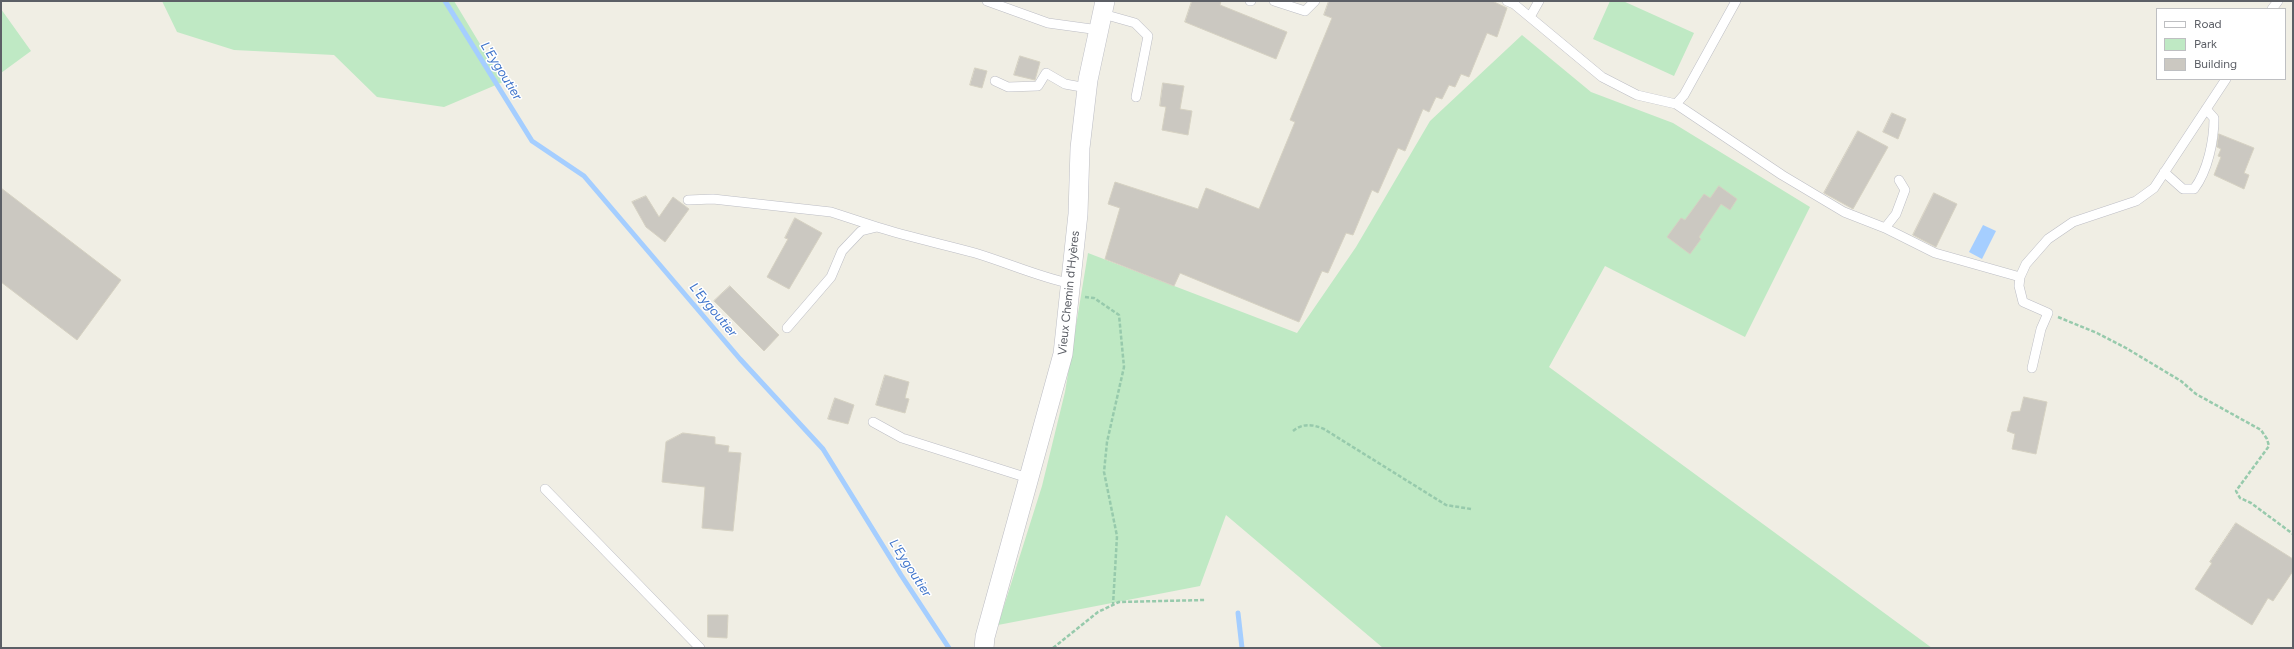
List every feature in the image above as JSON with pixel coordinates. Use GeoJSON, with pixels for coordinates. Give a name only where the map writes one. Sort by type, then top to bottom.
{"type":"FeatureCollection","features":[{"type":"Feature","properties":{"kind":"street","name":"Vieux Chemin d'Hyères"},"geometry":{"type":"LineString","coordinates":[[984,648],[984,637],[1064,354],[1078,214],[1080,148],[1087,88],[1102,15]]}},
{"type":"Feature","properties":{"kind":"lane"},"geometry":{"type":"LineString","coordinates":[[987,1],[1048,23],[1102,15],[1135,23],[1148,36],[1136,97]]}},
{"type":"Feature","properties":{"kind":"lane"},"geometry":{"type":"LineString","coordinates":[[1274,1],[1305,11],[1315,1]]}},
{"type":"Feature","properties":{"kind":"lane"},"geometry":{"type":"LineString","coordinates":[[1507,1],[1530,17],[1602,77],[1637,95],[1676,104],[1823,201],[1844,212],[1907,238],[1935,253],[2020,277]]}},
{"type":"Feature","properties":{"kind":"lane"},"geometry":{"type":"LineString","coordinates":[[1530,17],[1540,1]]}},
{"type":"Feature","properties":{"kind":"lane"},"geometry":{"type":"LineString","coordinates":[[1676,104],[1684,95],[1736,1]]}},
{"type":"Feature","properties":{"kind":"lane"},"geometry":{"type":"LineString","coordinates":[[995,81],[1008,87],[1034,87],[1038,86],[1046,73],[1065,84],[1087,88]]}},
{"type":"Feature","properties":{"kind":"lane"},"geometry":{"type":"LineString","coordinates":[[2032,368],[2041,329],[2048,313],[2023,302],[2019,286],[2020,277],[2026,264],[2048,239],[2072,222],[2136,201],[2154,188],[2225,80]]}},
{"type":"Feature","properties":{"kind":"lane"},"geometry":{"type":"LineString","coordinates":[[2164,172],[2182,189],[2194,189],[2201,180],[2214,132],[2214,118],[2206,110]]}},
{"type":"Feature","properties":{"kind":"lane"},"geometry":{"type":"LineString","coordinates":[[1885,228],[1896,214],[1905,190],[1899,180]]}},
{"type":"Feature","properties":{"kind":"lane"},"geometry":{"type":"LineString","coordinates":[[688,200],[713,199],[831,212],[1014,265],[1071,290]]}},
{"type":"Feature","properties":{"kind":"lane"},"geometry":{"type":"LineString","coordinates":[[787,328],[831,277],[842,251],[861,231],[877,226]]}},
{"type":"Feature","properties":{"kind":"lane"},"geometry":{"type":"LineString","coordinates":[[873,422],[902,438],[1028,478]]}},
{"type":"Feature","properties":{"kind":"lane"},"geometry":{"type":"LineString","coordinates":[[545,489],[700,648]]}},
{"type":"Feature","properties":{"kind":"path"},"geometry":{"type":"LineString","coordinates":[[1071,290],[1094,298],[1119,315],[1124,367],[1107,442],[1104,472],[1117,536],[1113,605]]}},
{"type":"Feature","properties":{"kind":"path"},"geometry":{"type":"LineString","coordinates":[[2048,313],[2097,333],[2126,348],[2181,381],[2208,402],[2261,430],[2268,439],[2269,446],[2236,491],[2240,498],[2251,503],[2293,534]]}},
{"type":"Feature","properties":{"kind":"path"},"geometry":{"type":"LineString","coordinates":[[1293,431],[1299,426],[1312,424],[1446,505],[1471,509]]}},
{"type":"Feature","properties":{"kind":"path"},"geometry":{"type":"LineString","coordinates":[[1053,648],[1098,612],[1119,602],[1205,600]]}},
{"type":"Feature","properties":{"kind":"green space"},"geometry":{"type":"Polygon","coordinates":[[[162,1],[454,1],[503,82],[444,107],[377,97],[334,55],[234,50],[177,32],[162,1]]]}},
{"type":"Feature","properties":{"kind":"green space"},"geometry":{"type":"Polygon","coordinates":[[[1610,1],[1623,1],[1694,33],[1674,76],[1593,39],[1610,1]]]}},
{"type":"Feature","properties":{"kind":"green space"},"geometry":{"type":"Polygon","coordinates":[[[1,9],[31,51],[1,73],[1,9]]]}},
{"type":"Feature","properties":{"kind":"green space"},"geometry":{"type":"Polygon","coordinates":[[[1522,35],[1591,92],[1673,123],[1810,207],[1745,337],[1605,266],[1549,367],[1932,648],[1383,648],[1226,515],[1200,586],[998,625],[1042,486],[1065,392],[1088,253],[1297,333],[1356,247],[1430,121],[1522,35]]]}},
{"type":"Feature","properties":{"kind":"water"},"geometry":{"type":"Polygon","coordinates":[[[1983,225],[1996,231],[1982,259],[1969,252],[1983,225]]]}},
{"type":"Feature","properties":{"kind":"building"},"geometry":{"type":"Polygon","coordinates":[[[1192,1],[1221,1],[1220,5],[1287,32],[1276,59],[1185,22],[1192,1]]]}},
{"type":"Feature","properties":{"kind":"building"},"geometry":{"type":"Polygon","coordinates":[[[1329,1],[1492,1],[1507,8],[1497,37],[1487,33],[1469,77],[1461,74],[1455,87],[1449,85],[1442,99],[1436,97],[1429,112],[1423,109],[1405,151],[1398,148],[1378,193],[1372,190],[1353,235],[1346,233],[1328,273],[1322,271],[1299,322],[1180,273],[1174,286],[1105,259],[1120,208],[1108,204],[1115,182],[1198,209],[1206,188],[1259,209],[1295,122],[1290,120],[1332,18],[1324,15],[1329,1]]]}},
{"type":"Feature","properties":{"kind":"building"},"geometry":{"type":"Polygon","coordinates":[[[1020,56],[1040,62],[1035,80],[1014,75],[1020,56]]]}},
{"type":"Feature","properties":{"kind":"building"},"geometry":{"type":"Polygon","coordinates":[[[975,68],[987,71],[982,88],[970,85],[975,68]]]}},
{"type":"Feature","properties":{"kind":"building"},"geometry":{"type":"Polygon","coordinates":[[[1163,83],[1184,86],[1180,109],[1192,111],[1188,135],[1162,130],[1166,107],[1160,106],[1163,83]]]}},
{"type":"Feature","properties":{"kind":"building"},"geometry":{"type":"Polygon","coordinates":[[[1892,113],[1906,119],[1898,139],[1883,132],[1892,113]]]}},
{"type":"Feature","properties":{"kind":"building"},"geometry":{"type":"Polygon","coordinates":[[[1858,131],[1888,147],[1853,209],[1824,193],[1858,131]]]}},
{"type":"Feature","properties":{"kind":"building"},"geometry":{"type":"Polygon","coordinates":[[[2219,134],[2254,148],[2244,173],[2249,175],[2244,189],[2214,175],[2221,157],[2218,156],[2221,149],[2217,147],[2219,134]]]}},
{"type":"Feature","properties":{"kind":"building"},"geometry":{"type":"Polygon","coordinates":[[[1719,186],[1737,199],[1730,210],[1721,204],[1699,237],[1701,239],[1690,254],[1667,237],[1681,218],[1685,220],[1704,194],[1710,198],[1719,186]]]}},
{"type":"Feature","properties":{"kind":"building"},"geometry":{"type":"Polygon","coordinates":[[[1,188],[121,280],[77,340],[1,282],[1,188]]]}},
{"type":"Feature","properties":{"kind":"building"},"geometry":{"type":"Polygon","coordinates":[[[1934,193],[1957,204],[1936,247],[1913,235],[1934,193]]]}},
{"type":"Feature","properties":{"kind":"building"},"geometry":{"type":"Polygon","coordinates":[[[646,196],[659,217],[673,197],[689,209],[665,242],[646,227],[632,202],[646,196]]]}},
{"type":"Feature","properties":{"kind":"building"},"geometry":{"type":"Polygon","coordinates":[[[795,218],[822,233],[789,289],[767,277],[788,239],[785,238],[795,218]]]}},
{"type":"Feature","properties":{"kind":"building"},"geometry":{"type":"Polygon","coordinates":[[[730,286],[779,335],[764,351],[714,301],[730,286]]]}},
{"type":"Feature","properties":{"kind":"building"},"geometry":{"type":"Polygon","coordinates":[[[885,375],[909,382],[905,398],[909,399],[905,413],[876,405],[885,375]]]}},
{"type":"Feature","properties":{"kind":"building"},"geometry":{"type":"Polygon","coordinates":[[[2024,397],[2047,402],[2036,454],[2012,449],[2015,434],[2007,431],[2012,412],[2020,411],[2024,397]]]}},
{"type":"Feature","properties":{"kind":"building"},"geometry":{"type":"Polygon","coordinates":[[[835,398],[854,405],[848,424],[828,419],[835,398]]]}},
{"type":"Feature","properties":{"kind":"building"},"geometry":{"type":"Polygon","coordinates":[[[683,433],[715,437],[715,444],[729,446],[728,452],[741,453],[733,531],[702,528],[705,487],[662,482],[666,442],[683,433]]]}},
{"type":"Feature","properties":{"kind":"building"},"geometry":{"type":"Polygon","coordinates":[[[2236,523],[2293,559],[2293,571],[2273,601],[2268,598],[2252,625],[2195,589],[2212,563],[2210,562],[2236,523]]]}},
{"type":"Feature","properties":{"kind":"building"},"geometry":{"type":"Polygon","coordinates":[[[708,615],[728,615],[727,638],[708,637],[708,615]]]}},
{"type":"Feature","properties":{"kind":"waterway","name":"L'Eygoutier"},"geometry":{"type":"LineString","coordinates":[[445,1],[532,141],[584,176],[740,359],[823,449],[901,575],[949,648]]}},
{"type":"Feature","properties":{"kind":"waterway"},"geometry":{"type":"LineString","coordinates":[[1238,613],[1242,648]]}}]}
